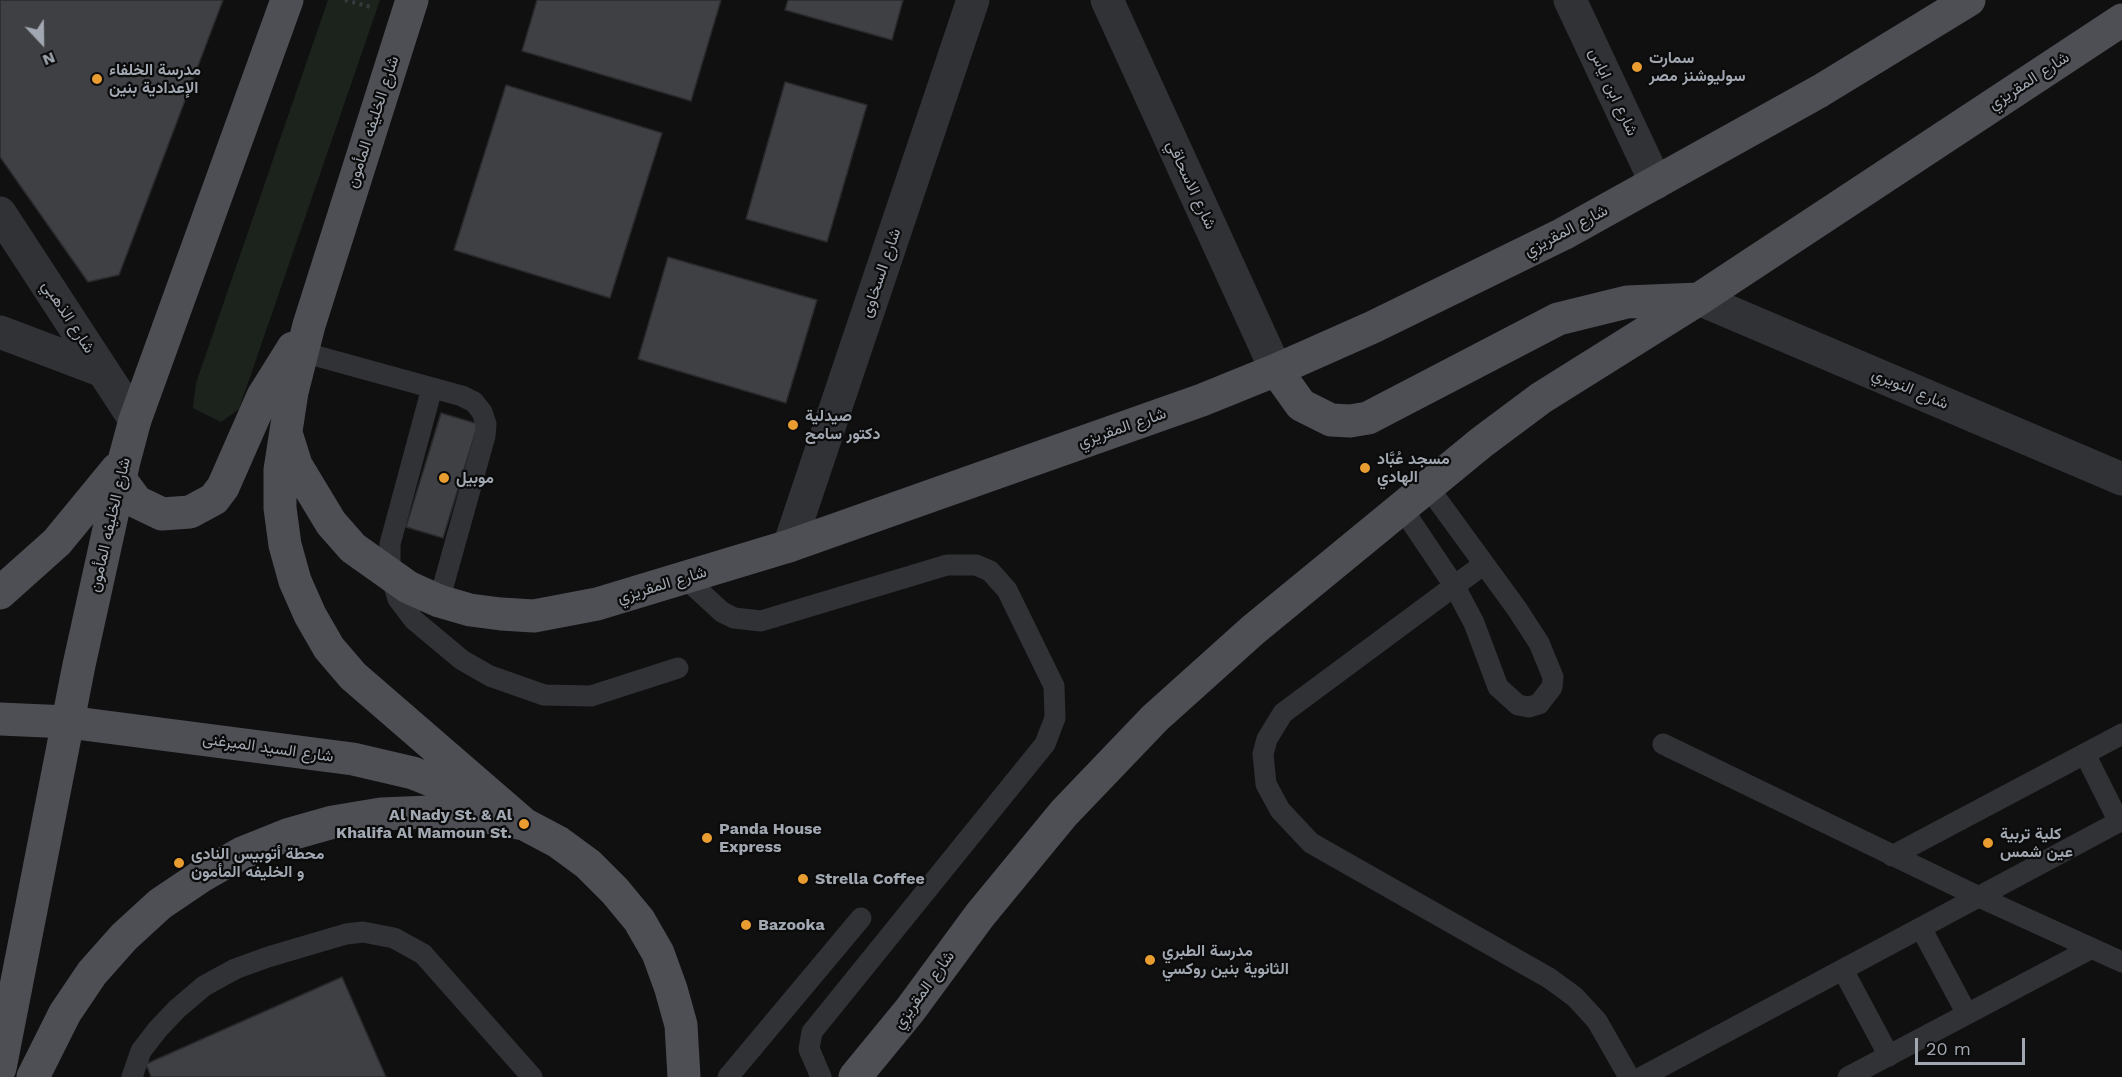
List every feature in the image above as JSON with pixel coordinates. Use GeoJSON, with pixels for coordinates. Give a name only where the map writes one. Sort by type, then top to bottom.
{"type":"FeatureCollection","features":[{"type":"Feature","properties":{"kind":"main road","name":"شارع الخليفه المأمون"},"geometry":{"type":"LineString","coordinates":[[0,1068],[68,722],[122,470],[135,420],[287,0]]}},
{"type":"Feature","properties":{"kind":"main road","name":"شارع الخليفه المأمون"},"geometry":{"type":"LineString","coordinates":[[412,0],[305,338],[292,392],[280,470],[280,508],[285,545],[295,581],[310,615],[329,648],[353,676],[524,824]]}},
{"type":"Feature","properties":{"kind":"main road","name":"شارع المقريزي"},"geometry":{"type":"LineString","coordinates":[[286,433],[296,465],[331,523],[353,548],[408,587],[439,601],[470,610],[534,616],[597,604],[789,546],[1202,400],[1276,370],[1468,282],[1656,183],[1820,91],[1969,0]]}},
{"type":"Feature","properties":{"kind":"main road","name":"شارع المقريزي"},"geometry":{"type":"LineString","coordinates":[[855,1077],[892,1034],[1000,889],[1093,781],[1155,718],[1220,659],[1511,419],[2122,20]]}},
{"type":"Feature","properties":{"kind":"main road"},"geometry":{"type":"LineString","coordinates":[[1276,370],[1301,405],[1331,420],[1350,421],[1368,418],[1558,320],[1627,302],[1699,298]]}},
{"type":"Feature","properties":{"kind":"main road"},"geometry":{"type":"LineString","coordinates":[[0,592],[57,542],[122,470],[136,502],[162,514],[189,512],[214,498],[223,487],[273,378],[305,338]]}},
{"type":"Feature","properties":{"kind":"main road","name":"شارع السيد الميرغنى"},"geometry":{"type":"LineString","coordinates":[[0,719],[68,722],[322,754],[383,765],[442,783],[524,824]]}},
{"type":"Feature","properties":{"kind":"main road"},"geometry":{"type":"LineString","coordinates":[[33,1077],[65,1013],[92,973],[124,937],[160,904],[200,877],[242,853],[287,835],[333,822],[381,814],[429,812],[477,815],[524,824],[558,842],[588,864],[615,891],[639,920],[658,953],[681,1025],[684,1077]]}},
{"type":"Feature","properties":{"kind":"street","name":"شارع السخاوى"},"geometry":{"type":"LineString","coordinates":[[789,546],[973,0]]}},
{"type":"Feature","properties":{"kind":"street","name":"شارع الاسحاقي"},"geometry":{"type":"LineString","coordinates":[[1107,0],[1276,370]]}},
{"type":"Feature","properties":{"kind":"street","name":"شارع ابن اياس"},"geometry":{"type":"LineString","coordinates":[[1570,0],[1656,183]]}},
{"type":"Feature","properties":{"kind":"street","name":"شارع الذهبي"},"geometry":{"type":"LineString","coordinates":[[0,213],[135,420]]}},
{"type":"Feature","properties":{"kind":"street","name":"شارع النويري"},"geometry":{"type":"LineString","coordinates":[[1699,298],[2121,477]]}},
{"type":"Feature","properties":{"kind":"street"},"geometry":{"type":"LineString","coordinates":[[0,332],[103,371]]}},
{"type":"Feature","properties":{"kind":"lane"},"geometry":{"type":"LineString","coordinates":[[305,338],[474,402],[482,412],[486,424],[485,436],[439,601]]}},
{"type":"Feature","properties":{"kind":"lane"},"geometry":{"type":"LineString","coordinates":[[432,388],[390,543],[390,573],[398,599],[414,620],[462,660],[518,688],[544,695],[591,696],[678,668]]}},
{"type":"Feature","properties":{"kind":"lane"},"geometry":{"type":"LineString","coordinates":[[1402,508],[1455,587],[1474,623],[1498,687],[1518,705],[1529,707],[1539,704],[1552,687],[1551,669],[1532,632],[1428,487]]}},
{"type":"Feature","properties":{"kind":"lane"},"geometry":{"type":"LineString","coordinates":[[1484,564],[1283,713],[1274,725],[1265,747],[1263,769],[1266,784],[1290,822],[1324,852],[1549,978],[1575,997],[1597,1020],[1629,1077]]}},
{"type":"Feature","properties":{"kind":"lane"},"geometry":{"type":"LineString","coordinates":[[685,578],[722,612],[748,621],[761,621],[947,565],[976,565],[990,572],[1007,590],[1054,686],[1055,718],[1046,744],[812,1032],[809,1049],[821,1077]]}},
{"type":"Feature","properties":{"kind":"lane"},"geometry":{"type":"LineString","coordinates":[[1892,856],[2122,734]]}},
{"type":"Feature","properties":{"kind":"lane"},"geometry":{"type":"LineString","coordinates":[[1663,744],[1892,856],[2122,962]]}},
{"type":"Feature","properties":{"kind":"lane"},"geometry":{"type":"LineString","coordinates":[[1642,1077],[2121,821],[2085,754]]}},
{"type":"Feature","properties":{"kind":"lane"},"geometry":{"type":"LineString","coordinates":[[728,1077],[861,918]]}},
{"type":"Feature","properties":{"kind":"lane"},"geometry":{"type":"LineString","coordinates":[[1921,928],[1967,1014]]}},
{"type":"Feature","properties":{"kind":"lane"},"geometry":{"type":"LineString","coordinates":[[132,1077],[141,1051],[158,1029],[204,986],[235,969],[268,957],[346,934],[363,932],[394,938],[423,954],[532,1077]]}},
{"type":"Feature","properties":{"kind":"lane"},"geometry":{"type":"LineString","coordinates":[[1848,1077],[2092,948]]}},
{"type":"Feature","properties":{"kind":"lane"},"geometry":{"type":"LineString","coordinates":[[1843,970],[1889,1056]]}},
{"type":"Feature","properties":{"kind":"shaded area"},"geometry":{"type":"Polygon","coordinates":[[[328,0],[380,0],[239,409],[221,422],[193,408],[196,383],[328,0]]]}},
{"type":"Feature","properties":{"kind":"building","name":"مدرسة الخلفاء الإعدادية بنين"},"geometry":{"type":"Polygon","coordinates":[[[0,0],[223,0],[119,275],[88,282],[0,157],[0,0]]]}},
{"type":"Feature","properties":{"kind":"building"},"geometry":{"type":"Polygon","coordinates":[[[537,0],[721,0],[691,101],[522,51],[537,0]]]}},
{"type":"Feature","properties":{"kind":"building"},"geometry":{"type":"Polygon","coordinates":[[[788,0],[903,0],[892,40],[785,10],[788,0]]]}},
{"type":"Feature","properties":{"kind":"building"},"geometry":{"type":"Polygon","coordinates":[[[785,82],[867,105],[827,242],[746,219],[785,82]]]}},
{"type":"Feature","properties":{"kind":"building"},"geometry":{"type":"Polygon","coordinates":[[[506,85],[662,133],[610,298],[454,250],[506,85]]]}},
{"type":"Feature","properties":{"kind":"building"},"geometry":{"type":"Polygon","coordinates":[[[668,257],[817,300],[786,403],[638,359],[668,257]]]}},
{"type":"Feature","properties":{"kind":"building"},"geometry":{"type":"Polygon","coordinates":[[[441,413],[478,424],[443,538],[406,527],[441,413]]]}},
{"type":"Feature","properties":{"kind":"building"},"geometry":{"type":"Polygon","coordinates":[[[342,977],[386,1077],[151,1077],[146,1064],[342,977]]]}},
{"type":"Feature","properties":{"kind":"place","name":"سمارت سوليوشنز مصر"},"geometry":{"type":"Point","coordinates":[1637,67]}},
{"type":"Feature","properties":{"kind":"place","name":"مدرسة الخلفاء الإعدادية بنين"},"geometry":{"type":"Point","coordinates":[97,79]}},
{"type":"Feature","properties":{"kind":"place","name":"صيدلية دكتور سامح"},"geometry":{"type":"Point","coordinates":[793,425]}},
{"type":"Feature","properties":{"kind":"place","name":"مسجد عُبَّاد الهادي"},"geometry":{"type":"Point","coordinates":[1365,468]}},
{"type":"Feature","properties":{"kind":"place","name":"موبيل"},"geometry":{"type":"Point","coordinates":[444,478]}},
{"type":"Feature","properties":{"kind":"place","name":"Al Nady St. & Al Khalifa Al Mamoun St."},"geometry":{"type":"Point","coordinates":[524,824]}},
{"type":"Feature","properties":{"kind":"place","name":"Panda House Express"},"geometry":{"type":"Point","coordinates":[707,838]}},
{"type":"Feature","properties":{"kind":"place","name":"كلية تربية عين شمس"},"geometry":{"type":"Point","coordinates":[1988,843]}},
{"type":"Feature","properties":{"kind":"place","name":"محطة أتوبيس النادى و الخليفه المأمون"},"geometry":{"type":"Point","coordinates":[179,863]}},
{"type":"Feature","properties":{"kind":"place","name":"Strella Coffee"},"geometry":{"type":"Point","coordinates":[803,879]}},
{"type":"Feature","properties":{"kind":"place","name":"Bazooka"},"geometry":{"type":"Point","coordinates":[746,925]}},
{"type":"Feature","properties":{"kind":"place","name":"مدرسة الطبري الثانوية بنين روكسي"},"geometry":{"type":"Point","coordinates":[1150,960]}}]}
